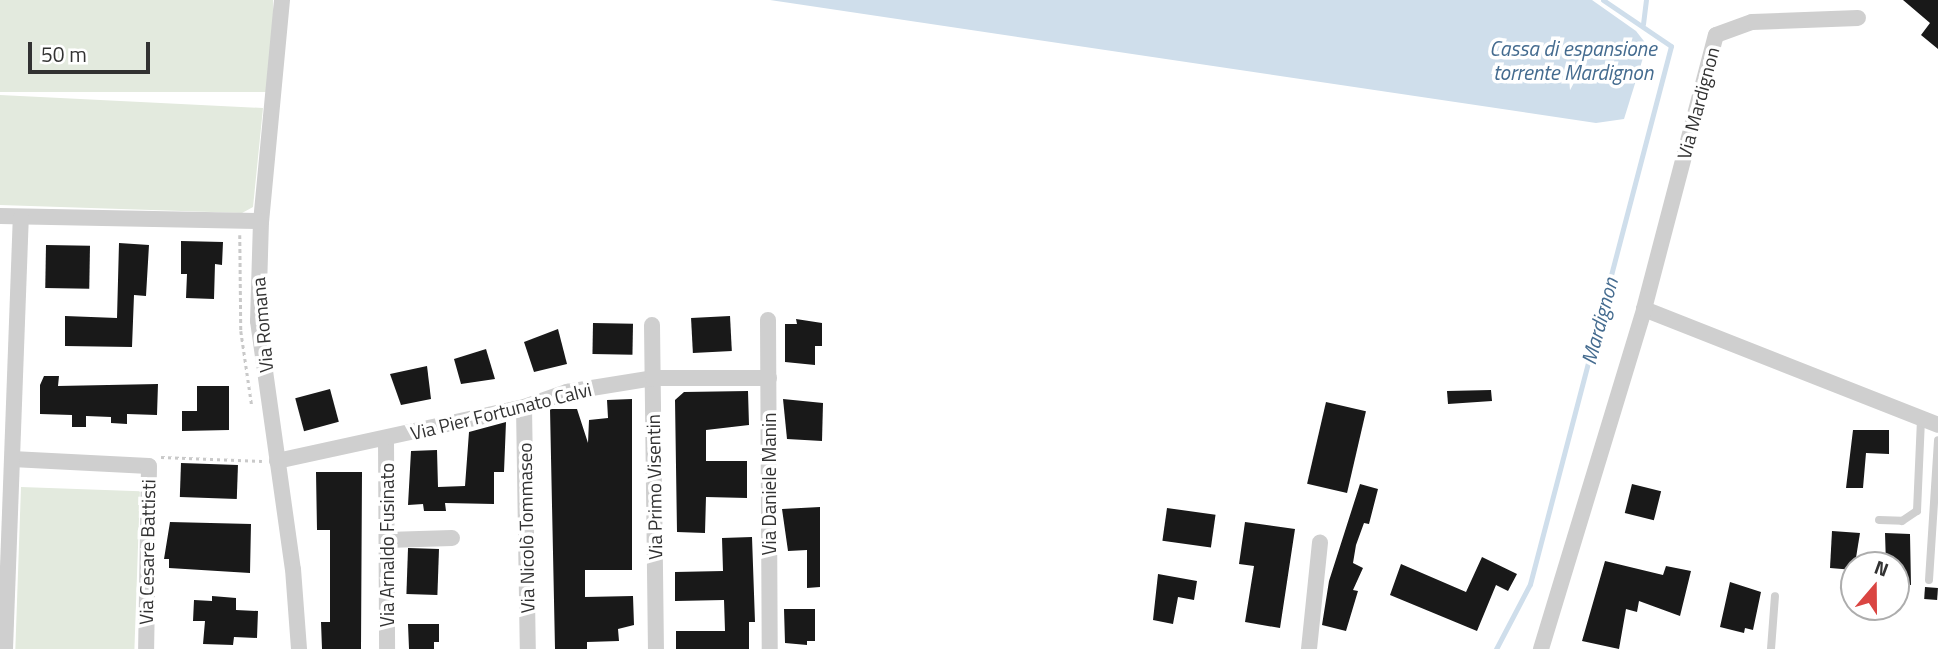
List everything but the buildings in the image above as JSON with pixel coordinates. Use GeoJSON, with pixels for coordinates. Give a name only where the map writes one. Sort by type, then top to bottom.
{"type":"FeatureCollection","features":[{"type":"Feature","properties":{"kind":"street","name":"Via Romana"},"geometry":{"type":"LineString","coordinates":[[282,0],[261,221],[258,321],[293,569],[299,649]]}},
{"type":"Feature","properties":{"kind":"street","name":"Via Mardignon"},"geometry":{"type":"LineString","coordinates":[[1541,649],[1644,309],[1716,35],[1752,22],[1858,18]]}},
{"type":"Feature","properties":{"kind":"street"},"geometry":{"type":"LineString","coordinates":[[0,216],[261,221]]}},
{"type":"Feature","properties":{"kind":"street"},"geometry":{"type":"LineString","coordinates":[[5,649],[20,217]]}},
{"type":"Feature","properties":{"kind":"street"},"geometry":{"type":"LineString","coordinates":[[1644,309],[1938,425]]}},
{"type":"Feature","properties":{"kind":"street","name":"Via Daniele Manin"},"geometry":{"type":"LineString","coordinates":[[768,320],[770,649]]}},
{"type":"Feature","properties":{"kind":"street","name":"Via Primo Visentin"},"geometry":{"type":"LineString","coordinates":[[652,325],[656,649]]}},
{"type":"Feature","properties":{"kind":"street","name":"Via Pier Fortunato Calvi"},"geometry":{"type":"LineString","coordinates":[[277,461],[386,440],[524,407],[567,392],[653,378],[769,378]]}},
{"type":"Feature","properties":{"kind":"street","name":"Via Nicolò Tommaseo"},"geometry":{"type":"LineString","coordinates":[[524,407],[528,649]]}},
{"type":"Feature","properties":{"kind":"street","name":"Via Arnaldo Fusinato"},"geometry":{"type":"LineString","coordinates":[[386,440],[387,649]]}},
{"type":"Feature","properties":{"kind":"street","name":"Via Cesare Battisti"},"geometry":{"type":"LineString","coordinates":[[12,459],[149,466],[146,649]]}},
{"type":"Feature","properties":{"kind":"street"},"geometry":{"type":"LineString","coordinates":[[387,540],[452,538]]}},
{"type":"Feature","properties":{"kind":"street"},"geometry":{"type":"LineString","coordinates":[[1309,649],[1320,543]]}},
{"type":"Feature","properties":{"kind":"lane"},"geometry":{"type":"LineString","coordinates":[[1879,520],[1912,518],[1917,511],[1921,419]]}},
{"type":"Feature","properties":{"kind":"lane"},"geometry":{"type":"LineString","coordinates":[[1929,580],[1938,439]]}},
{"type":"Feature","properties":{"kind":"lane"},"geometry":{"type":"LineString","coordinates":[[1771,649],[1775,596]]}},
{"type":"Feature","properties":{"kind":"shaded area"},"geometry":{"type":"Polygon","coordinates":[[[0,0],[273,0],[273,92],[0,92],[0,0]]]}},
{"type":"Feature","properties":{"kind":"shaded area"},"geometry":{"type":"Polygon","coordinates":[[[0,95],[263,108],[253,207],[242,213],[0,205],[0,95]]]}},
{"type":"Feature","properties":{"kind":"shaded area"},"geometry":{"type":"Polygon","coordinates":[[[21,487],[140,491],[134,649],[15,649],[21,487]]]}},
{"type":"Feature","properties":{"kind":"water","name":"Cassa di espansione torrente Mardignon"},"geometry":{"type":"Polygon","coordinates":[[[770,0],[1592,0],[1636,31],[1647,45],[1624,119],[1596,123],[770,0]]]}},
{"type":"Feature","properties":{"kind":"waterway","name":"Mardignon"},"geometry":{"type":"LineString","coordinates":[[1496,649],[1530,584],[1671,46],[1603,0]]}},
{"type":"Feature","properties":{"kind":"waterway","name":"Mardignon"},"geometry":{"type":"LineString","coordinates":[[1643,24],[1646,0]]}}]}
